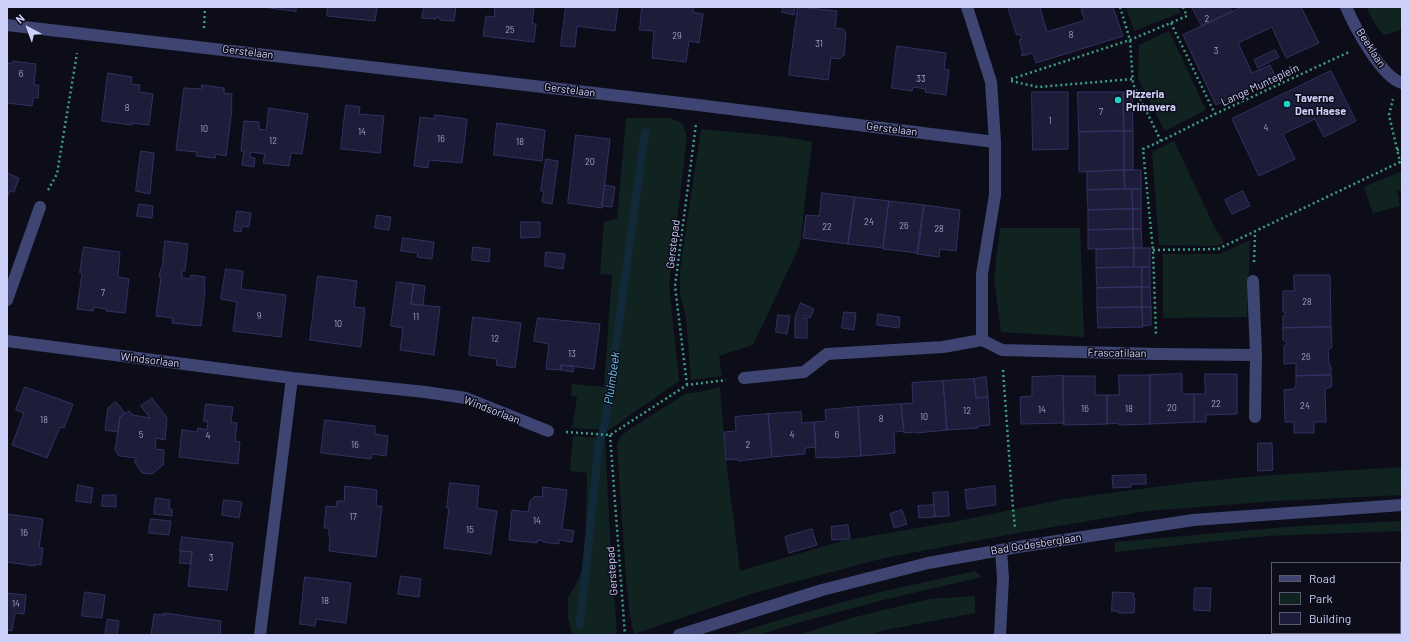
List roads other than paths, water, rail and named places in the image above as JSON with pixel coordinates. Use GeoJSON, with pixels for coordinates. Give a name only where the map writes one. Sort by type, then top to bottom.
{"type":"FeatureCollection","features":[{"type":"Feature","properties":{"kind":"street"},"geometry":{"type":"LineString","coordinates":[[744,378],[804,372],[827,354],[944,347],[982,340],[982,274],[995,195],[995,142],[991,82],[968,7]]}},
{"type":"Feature","properties":{"kind":"street","name":"Beeklaan"},"geometry":{"type":"LineString","coordinates":[[1346,7],[1366,44],[1381,67],[1399,82]]}},
{"type":"Feature","properties":{"kind":"street","name":"Gerstelaan"},"geometry":{"type":"LineString","coordinates":[[7,25],[698,104],[995,142]]}},
{"type":"Feature","properties":{"kind":"street"},"geometry":{"type":"LineString","coordinates":[[7,300],[40,207]]}},
{"type":"Feature","properties":{"kind":"street"},"geometry":{"type":"LineString","coordinates":[[1253,281],[1256,355],[1255,416]]}},
{"type":"Feature","properties":{"kind":"street","name":"Frascatilaan"},"geometry":{"type":"LineString","coordinates":[[982,340],[1002,350],[1256,355]]}},
{"type":"Feature","properties":{"kind":"street","name":"Windsorlaan"},"geometry":{"type":"LineString","coordinates":[[7,341],[292,378],[425,392],[466,398],[548,431]]}},
{"type":"Feature","properties":{"kind":"street"},"geometry":{"type":"LineString","coordinates":[[260,635],[292,378]]}},
{"type":"Feature","properties":{"kind":"street","name":"Bad Godesberglaan"},"geometry":{"type":"LineString","coordinates":[[679,635],[822,590],[928,562],[1018,546],[1193,520],[1402,506]]}},
{"type":"Feature","properties":{"kind":"street"},"geometry":{"type":"LineString","coordinates":[[1000,635],[1003,578],[1001,550]]}},
{"type":"Feature","properties":{"kind":"waterway","name":"Pluimbeek"},"geometry":{"type":"LineString","coordinates":[[580,624],[599,444],[605,424],[645,132]]}},
{"type":"Feature","properties":{"kind":"place","name":"Pizzeria Primavera"},"geometry":{"type":"Point","coordinates":[1118,100]}},
{"type":"Feature","properties":{"kind":"place","name":"Taverne Den Haese"},"geometry":{"type":"Point","coordinates":[1287,104]}}]}
